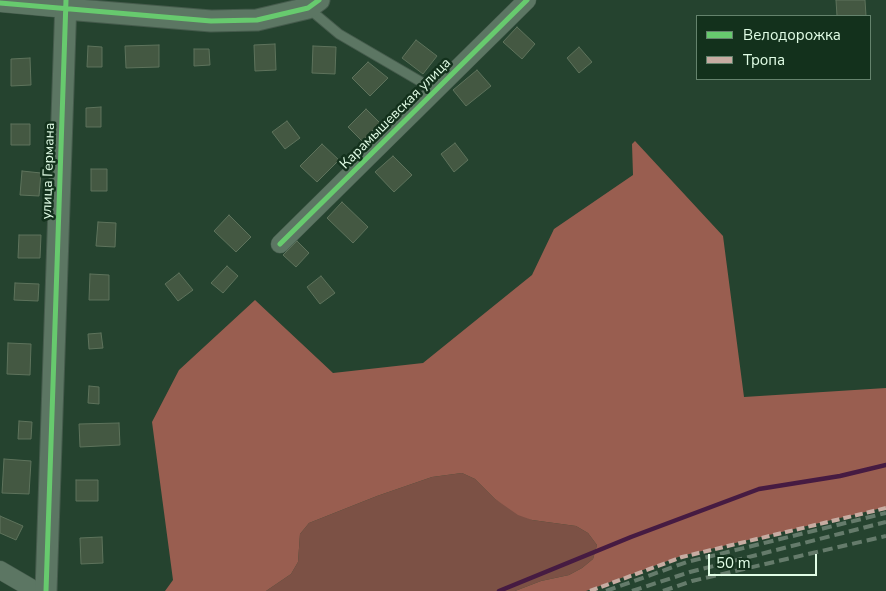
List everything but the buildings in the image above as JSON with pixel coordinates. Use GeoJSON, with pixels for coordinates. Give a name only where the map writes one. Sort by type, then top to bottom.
{"type":"FeatureCollection","features":[{"type":"Feature","properties":{"kind":"street","name":"Карамышевская улица"},"geometry":{"type":"LineString","coordinates":[[280,244],[527,0]]}},
{"type":"Feature","properties":{"kind":"street"},"geometry":{"type":"LineString","coordinates":[[0,3],[66,4],[211,21],[257,20],[313,4]]}},
{"type":"Feature","properties":{"kind":"street","name":"улица Германа"},"geometry":{"type":"LineString","coordinates":[[46,591],[66,4]]}},
{"type":"Feature","properties":{"kind":"street"},"geometry":{"type":"LineString","coordinates":[[0,570],[36,591]]}},
{"type":"Feature","properties":{"kind":"lane"},"geometry":{"type":"LineString","coordinates":[[313,4],[339,34],[435,90]]}},
{"type":"Feature","properties":{"kind":"shaded area"},"geometry":{"type":"Polygon","coordinates":[[[635,141],[723,236],[744,397],[886,388],[886,507],[681,556],[586,591],[515,591],[541,581],[569,575],[582,568],[593,559],[597,545],[588,533],[576,526],[532,520],[518,515],[495,499],[475,479],[462,473],[432,477],[309,523],[300,534],[298,562],[291,574],[266,591],[165,591],[173,580],[152,422],[179,370],[255,300],[333,373],[423,363],[532,275],[554,229],[633,175],[632,144],[635,141]]]}},
{"type":"Feature","properties":{"kind":"shaded area"},"geometry":{"type":"Polygon","coordinates":[[[462,473],[475,479],[495,499],[532,520],[576,526],[588,533],[597,545],[593,559],[569,575],[541,581],[515,591],[266,591],[291,574],[298,562],[300,534],[309,523],[432,477],[462,473]]]}},
{"type":"Feature","properties":{"kind":"waterway"},"geometry":{"type":"LineString","coordinates":[[499,591],[631,537],[759,489],[840,476],[886,465]]}},
{"type":"Feature","properties":{"kind":"railway"},"geometry":{"type":"LineString","coordinates":[[606,591],[687,562],[886,513]]}},
{"type":"Feature","properties":{"kind":"railway"},"geometry":{"type":"LineString","coordinates":[[632,591],[690,572],[886,522]]}},
{"type":"Feature","properties":{"kind":"railway"},"geometry":{"type":"LineString","coordinates":[[663,591],[692,581],[886,536]]}},
{"type":"Feature","properties":{"kind":"marked path"},"geometry":{"type":"LineString","coordinates":[[590,591],[682,557],[886,508]]}},
{"type":"Feature","properties":{"kind":"cycle path"},"geometry":{"type":"LineString","coordinates":[[46,591],[66,0]]}},
{"type":"Feature","properties":{"kind":"cycle path"},"geometry":{"type":"LineString","coordinates":[[0,3],[211,21],[257,20],[308,8],[319,0]]}},
{"type":"Feature","properties":{"kind":"cycle path"},"geometry":{"type":"LineString","coordinates":[[280,244],[527,0]]}}]}
